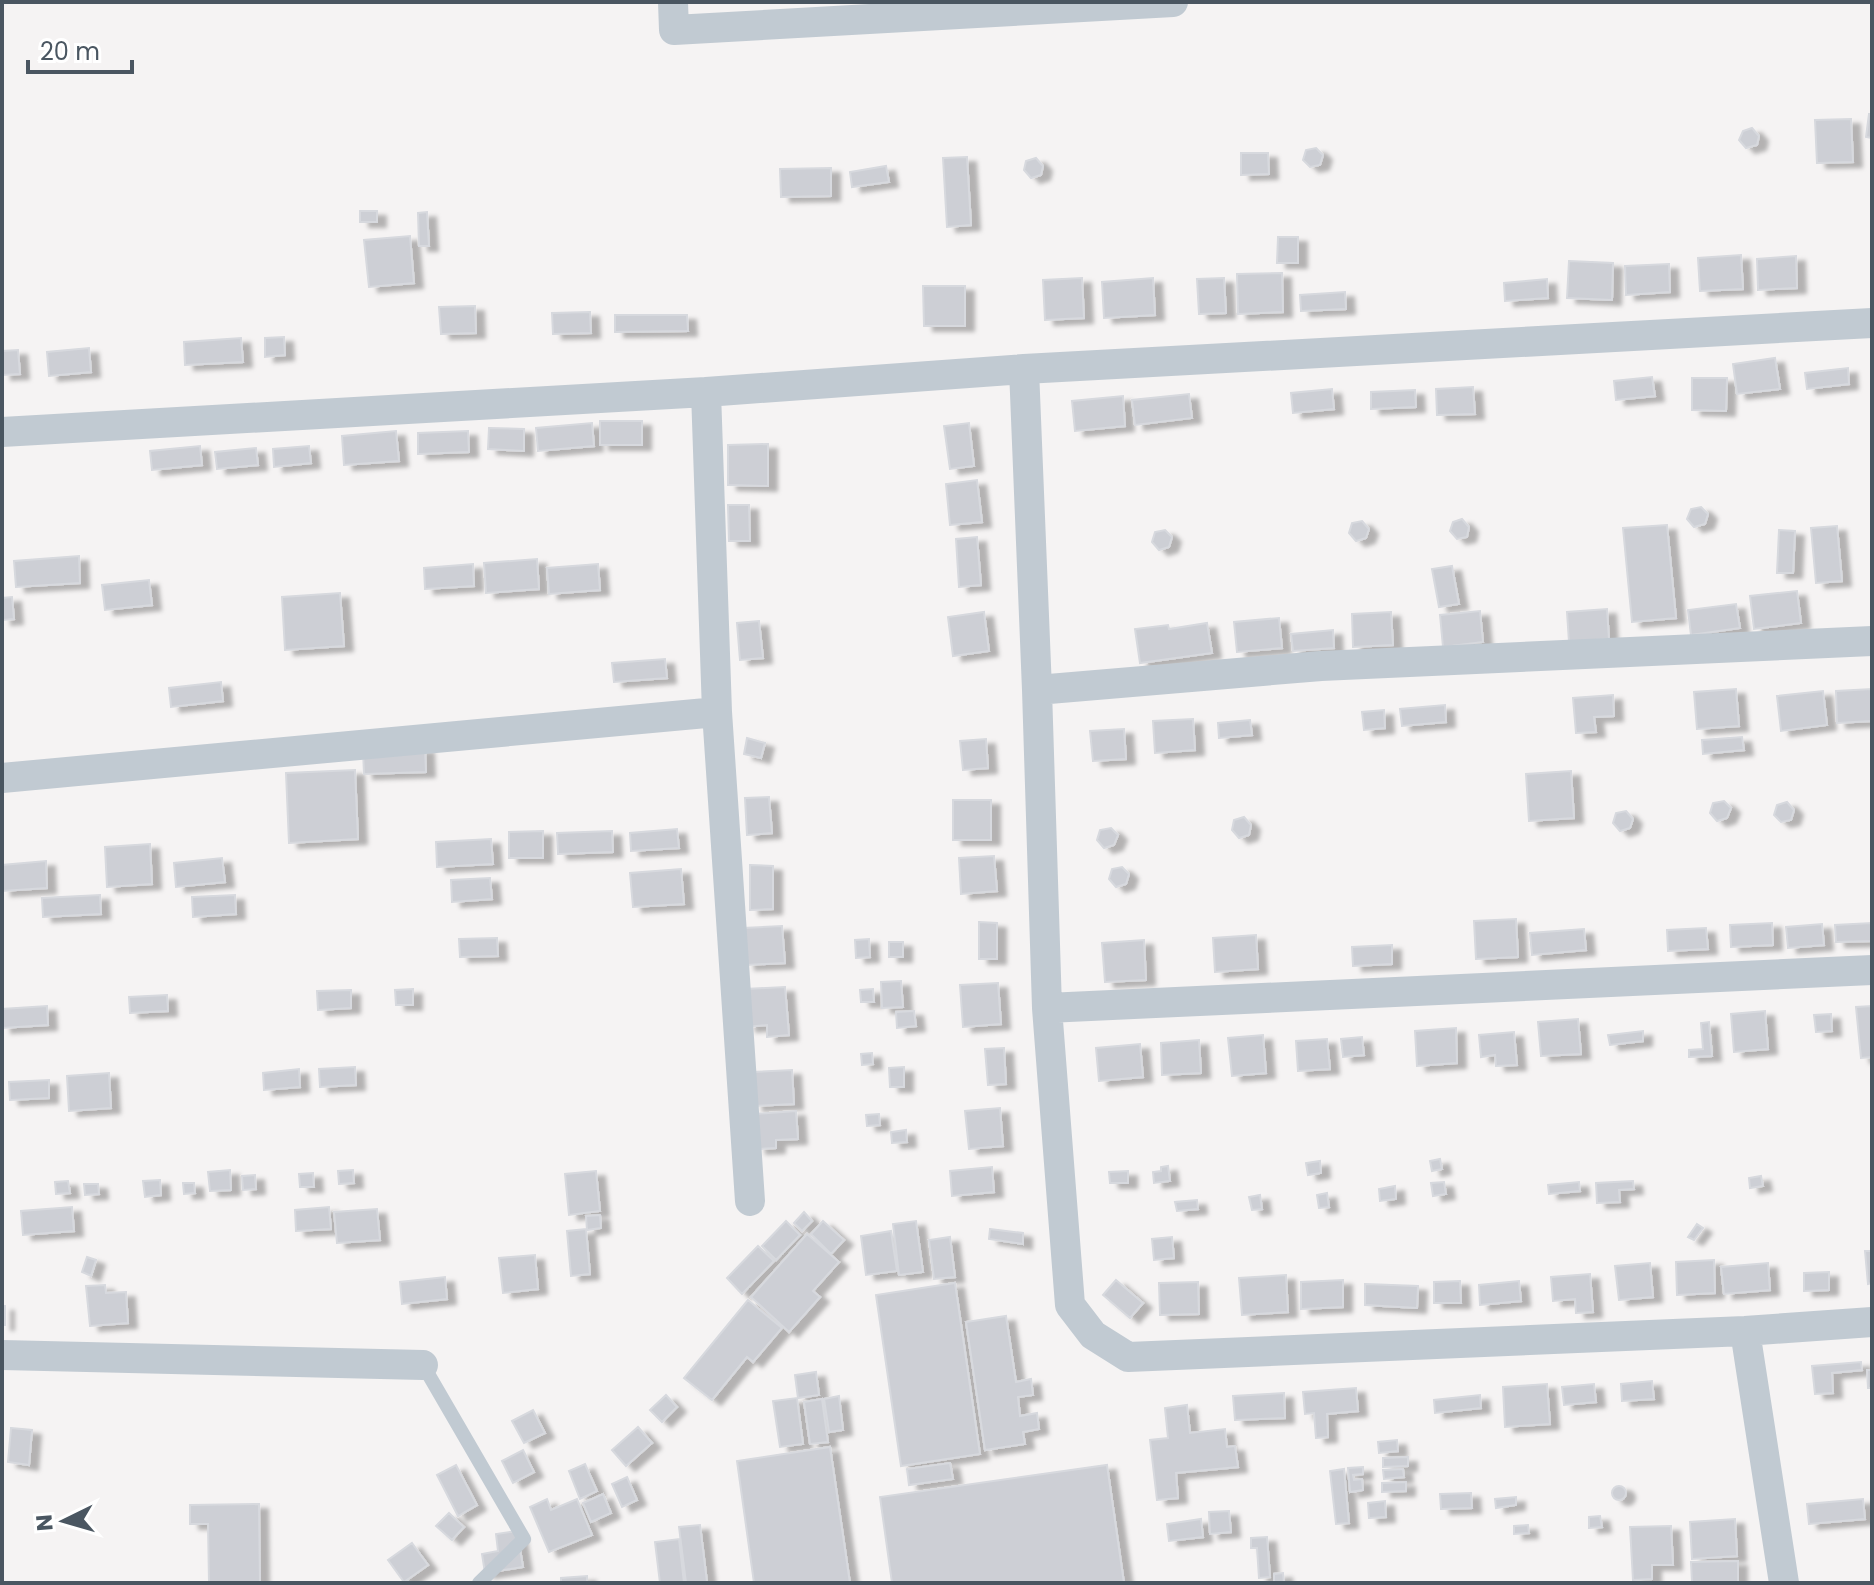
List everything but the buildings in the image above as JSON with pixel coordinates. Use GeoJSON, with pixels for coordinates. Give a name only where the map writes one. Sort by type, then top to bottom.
{"type":"FeatureCollection","features":[{"type":"Feature","properties":{"kind":"street"},"geometry":{"type":"LineString","coordinates":[[673,2],[674,30],[1173,2]]}},
{"type":"Feature","properties":{"kind":"street"},"geometry":{"type":"LineString","coordinates":[[2,432],[706,392],[1024,369],[1872,323]]}},
{"type":"Feature","properties":{"kind":"street"},"geometry":{"type":"LineString","coordinates":[[1024,369],[1047,1008],[1070,1305],[1093,1335],[1128,1357],[1745,1331],[1872,1322]]}},
{"type":"Feature","properties":{"kind":"street"},"geometry":{"type":"LineString","coordinates":[[706,392],[717,712],[750,1201]]}},
{"type":"Feature","properties":{"kind":"street"},"geometry":{"type":"LineString","coordinates":[[1037,690],[1321,666],[1872,641]]}},
{"type":"Feature","properties":{"kind":"street"},"geometry":{"type":"LineString","coordinates":[[2,778],[717,712]]}},
{"type":"Feature","properties":{"kind":"street"},"geometry":{"type":"LineString","coordinates":[[1047,1008],[1872,970]]}},
{"type":"Feature","properties":{"kind":"street"},"geometry":{"type":"LineString","coordinates":[[1745,1331],[1784,1583]]}},
{"type":"Feature","properties":{"kind":"street"},"geometry":{"type":"LineString","coordinates":[[2,1355],[423,1365]]}},
{"type":"Feature","properties":{"kind":"lane"},"geometry":{"type":"LineString","coordinates":[[423,1365],[524,1539],[479,1583]]}}]}
